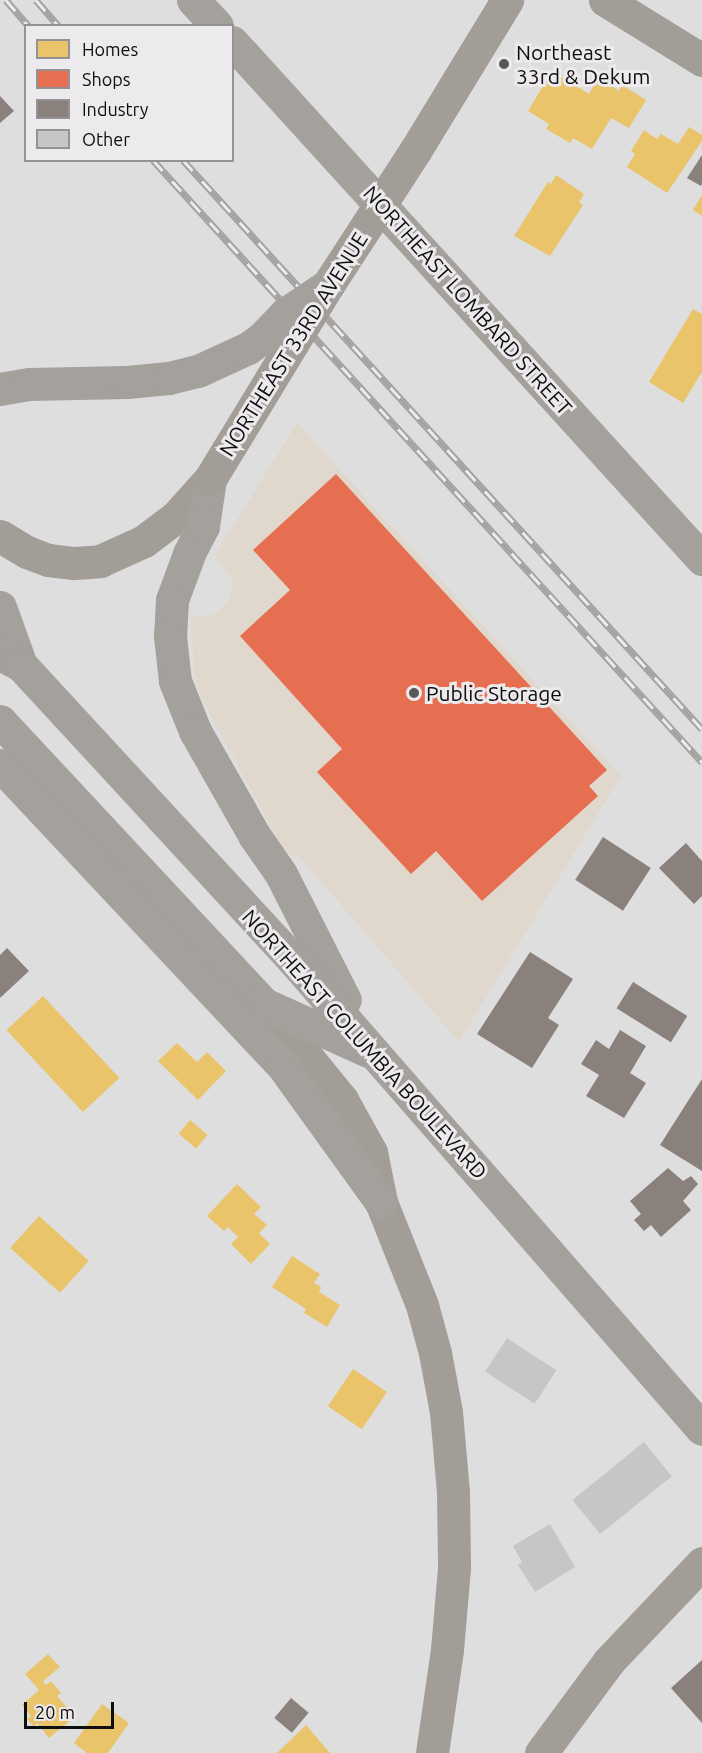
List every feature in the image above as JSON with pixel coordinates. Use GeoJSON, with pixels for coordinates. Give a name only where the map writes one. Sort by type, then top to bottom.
{"type":"FeatureCollection","features":[{"type":"Feature","properties":{"kind":"main road"},"geometry":{"type":"LineString","coordinates":[[193,0],[215,24]]}},
{"type":"Feature","properties":{"kind":"main road","name":"NORTHEAST 33RD AVENUE"},"geometry":{"type":"LineString","coordinates":[[0,536],[32,554],[61,563],[87,563],[121,553],[144,541],[175,518],[210,478],[507,0]]}},
{"type":"Feature","properties":{"kind":"main road"},"geometry":{"type":"LineString","coordinates":[[604,0],[702,60]]}},
{"type":"Feature","properties":{"kind":"main road","name":"NORTHEAST LOMBARD STREET"},"geometry":{"type":"LineString","coordinates":[[234,44],[702,559]]}},
{"type":"Feature","properties":{"kind":"main road"},"geometry":{"type":"LineString","coordinates":[[0,389],[29,384],[169,378],[198,371],[248,348],[262,338],[285,314],[328,285]]}},
{"type":"Feature","properties":{"kind":"main road"},"geometry":{"type":"LineString","coordinates":[[210,478],[203,526],[189,554],[172,600],[170,636],[174,670],[185,708],[235,802],[281,874],[372,1048]]}},
{"type":"Feature","properties":{"kind":"main road","name":"NORTHEAST COLUMBIA BOULEVARD"},"geometry":{"type":"LineString","coordinates":[[0,607],[11,659],[372,1048],[702,1429]]}},
{"type":"Feature","properties":{"kind":"main road"},"geometry":{"type":"LineString","coordinates":[[6,727],[264,1004],[302,1048],[357,1124],[371,1152],[381,1202],[422,1305],[446,1412],[451,1470],[454,1568],[447,1650],[432,1753]]}},
{"type":"Feature","properties":{"kind":"main road"},"geometry":{"type":"LineString","coordinates":[[0,765],[285,1070],[381,1202]]}},
{"type":"Feature","properties":{"kind":"main road"},"geometry":{"type":"LineString","coordinates":[[264,1004],[372,1048]]}},
{"type":"Feature","properties":{"kind":"main road"},"geometry":{"type":"LineString","coordinates":[[541,1753],[609,1660],[702,1563]]}},
{"type":"Feature","properties":{"kind":"shaded area"},"geometry":{"type":"Polygon","coordinates":[[[297,423],[621,776],[459,1042],[300,857],[285,853],[202,699],[194,677],[191,617],[214,615],[229,599],[233,588],[231,578],[215,555],[297,423]]]}},
{"type":"Feature","properties":{"kind":"building: Homes"},"geometry":{"type":"Polygon","coordinates":[[[552,71],[589,94],[598,78],[618,90],[617,94],[622,85],[646,100],[629,128],[611,118],[592,149],[573,138],[570,143],[546,129],[549,124],[528,111],[552,71]]]}},
{"type":"Feature","properties":{"kind":"building: Homes"},"geometry":{"type":"Polygon","coordinates":[[[689,127],[702,135],[702,141],[667,193],[627,167],[635,154],[631,151],[644,130],[657,139],[661,134],[678,144],[689,127]]]}},
{"type":"Feature","properties":{"kind":"building: Homes"},"geometry":{"type":"Polygon","coordinates":[[[556,175],[584,194],[579,202],[583,205],[550,256],[514,236],[548,182],[551,184],[556,175]]]}},
{"type":"Feature","properties":{"kind":"building: Homes"},"geometry":{"type":"Polygon","coordinates":[[[702,195],[702,216],[693,210],[702,195]]]}},
{"type":"Feature","properties":{"kind":"building: Homes"},"geometry":{"type":"Polygon","coordinates":[[[693,309],[702,314],[702,372],[683,403],[649,382],[693,309]]]}},
{"type":"Feature","properties":{"kind":"building: Homes"},"geometry":{"type":"Polygon","coordinates":[[[43,996],[119,1078],[83,1112],[6,1030],[43,996]]]}},
{"type":"Feature","properties":{"kind":"building: Homes"},"geometry":{"type":"Polygon","coordinates":[[[177,1043],[197,1062],[207,1052],[226,1071],[198,1100],[158,1061],[177,1043]]]}},
{"type":"Feature","properties":{"kind":"building: Homes"},"geometry":{"type":"Polygon","coordinates":[[[190,1120],[208,1135],[196,1149],[178,1134],[190,1120]]]}},
{"type":"Feature","properties":{"kind":"building: Homes"},"geometry":{"type":"Polygon","coordinates":[[[237,1184],[261,1207],[254,1214],[267,1225],[259,1233],[270,1244],[251,1264],[231,1244],[238,1237],[228,1227],[224,1231],[207,1216],[237,1184]]]}},
{"type":"Feature","properties":{"kind":"building: Homes"},"geometry":{"type":"Polygon","coordinates":[[[39,1216],[89,1261],[60,1293],[10,1248],[39,1216]]]}},
{"type":"Feature","properties":{"kind":"building: Homes"},"geometry":{"type":"Polygon","coordinates":[[[292,1256],[320,1274],[314,1283],[321,1287],[319,1292],[340,1305],[327,1327],[304,1313],[306,1309],[272,1287],[292,1256]]]}},
{"type":"Feature","properties":{"kind":"building: Homes"},"geometry":{"type":"Polygon","coordinates":[[[353,1369],[387,1392],[362,1429],[328,1406],[353,1369]]]}},
{"type":"Feature","properties":{"kind":"building: Homes"},"geometry":{"type":"Polygon","coordinates":[[[48,1654],[60,1667],[43,1681],[46,1685],[51,1681],[61,1693],[57,1696],[75,1717],[49,1738],[37,1723],[34,1727],[27,1719],[31,1716],[22,1705],[39,1690],[25,1674],[48,1654]]]}},
{"type":"Feature","properties":{"kind":"building: Homes"},"geometry":{"type":"Polygon","coordinates":[[[102,1704],[129,1723],[108,1753],[87,1753],[74,1743],[102,1704]]]}},
{"type":"Feature","properties":{"kind":"building: Homes"},"geometry":{"type":"Polygon","coordinates":[[[306,1725],[330,1753],[277,1753],[306,1725]]]}},
{"type":"Feature","properties":{"kind":"building: Shops","name":"Public Storage"},"geometry":{"type":"Polygon","coordinates":[[[336,474],[607,770],[589,786],[598,796],[482,901],[436,851],[411,874],[317,772],[342,749],[240,636],[290,590],[253,550],[336,474]]]}},
{"type":"Feature","properties":{"kind":"building: Industry"},"geometry":{"type":"Polygon","coordinates":[[[0,96],[14,111],[0,123],[0,96]]]}},
{"type":"Feature","properties":{"kind":"building: Industry"},"geometry":{"type":"Polygon","coordinates":[[[702,155],[702,184],[701,186],[687,178],[702,155]]]}},
{"type":"Feature","properties":{"kind":"building: Industry"},"geometry":{"type":"Polygon","coordinates":[[[603,837],[651,868],[623,911],[575,880],[603,837]]]}},
{"type":"Feature","properties":{"kind":"building: Industry"},"geometry":{"type":"Polygon","coordinates":[[[686,843],[702,861],[702,896],[694,904],[659,868],[686,843]]]}},
{"type":"Feature","properties":{"kind":"building: Industry"},"geometry":{"type":"Polygon","coordinates":[[[7,948],[29,971],[0,998],[0,955],[7,948]]]}},
{"type":"Feature","properties":{"kind":"building: Industry"},"geometry":{"type":"Polygon","coordinates":[[[530,952],[573,979],[548,1018],[559,1025],[532,1068],[477,1034],[530,952]]]}},
{"type":"Feature","properties":{"kind":"building: Industry"},"geometry":{"type":"Polygon","coordinates":[[[633,982],[687,1016],[671,1042],[617,1008],[633,982]]]}},
{"type":"Feature","properties":{"kind":"building: Industry"},"geometry":{"type":"Polygon","coordinates":[[[620,1030],[646,1046],[630,1073],[646,1083],[624,1118],[586,1096],[599,1075],[581,1064],[596,1040],[609,1049],[620,1030]]]}},
{"type":"Feature","properties":{"kind":"building: Industry"},"geometry":{"type":"Polygon","coordinates":[[[702,1079],[702,1171],[660,1145],[702,1079]]]}},
{"type":"Feature","properties":{"kind":"building: Industry"},"geometry":{"type":"Polygon","coordinates":[[[668,1168],[683,1181],[691,1176],[698,1184],[683,1201],[691,1210],[661,1237],[651,1225],[644,1231],[634,1220],[641,1214],[630,1201],[668,1168]]]}},
{"type":"Feature","properties":{"kind":"building: Industry"},"geometry":{"type":"Polygon","coordinates":[[[702,1660],[702,1723],[671,1688],[702,1660]]]}},
{"type":"Feature","properties":{"kind":"building: Industry"},"geometry":{"type":"Polygon","coordinates":[[[291,1698],[309,1713],[292,1733],[274,1718],[291,1698]]]}},
{"type":"Feature","properties":{"kind":"building: Other"},"geometry":{"type":"Polygon","coordinates":[[[507,1338],[556,1370],[535,1404],[485,1372],[507,1338]]]}},
{"type":"Feature","properties":{"kind":"building: Other"},"geometry":{"type":"Polygon","coordinates":[[[644,1442],[672,1476],[600,1534],[573,1500],[644,1442]]]}},
{"type":"Feature","properties":{"kind":"building: Other"},"geometry":{"type":"Polygon","coordinates":[[[550,1524],[575,1567],[535,1592],[518,1565],[522,1562],[513,1546],[550,1524]]]}},
{"type":"Feature","properties":{"kind":"railway"},"geometry":{"type":"LineString","coordinates":[[6,0],[27,24]]}},
{"type":"Feature","properties":{"kind":"railway"},"geometry":{"type":"LineString","coordinates":[[36,0],[57,24]]}},
{"type":"Feature","properties":{"kind":"railway"},"geometry":{"type":"LineString","coordinates":[[155,162],[702,762]]}},
{"type":"Feature","properties":{"kind":"railway"},"geometry":{"type":"LineString","coordinates":[[185,162],[702,729]]}},
{"type":"Feature","properties":{"kind":"place","name":"Northeast 33rd & Dekum"},"geometry":{"type":"Point","coordinates":[504,64]}},
{"type":"Feature","properties":{"kind":"place","name":"Public Storage"},"geometry":{"type":"Point","coordinates":[414,693]}}]}
